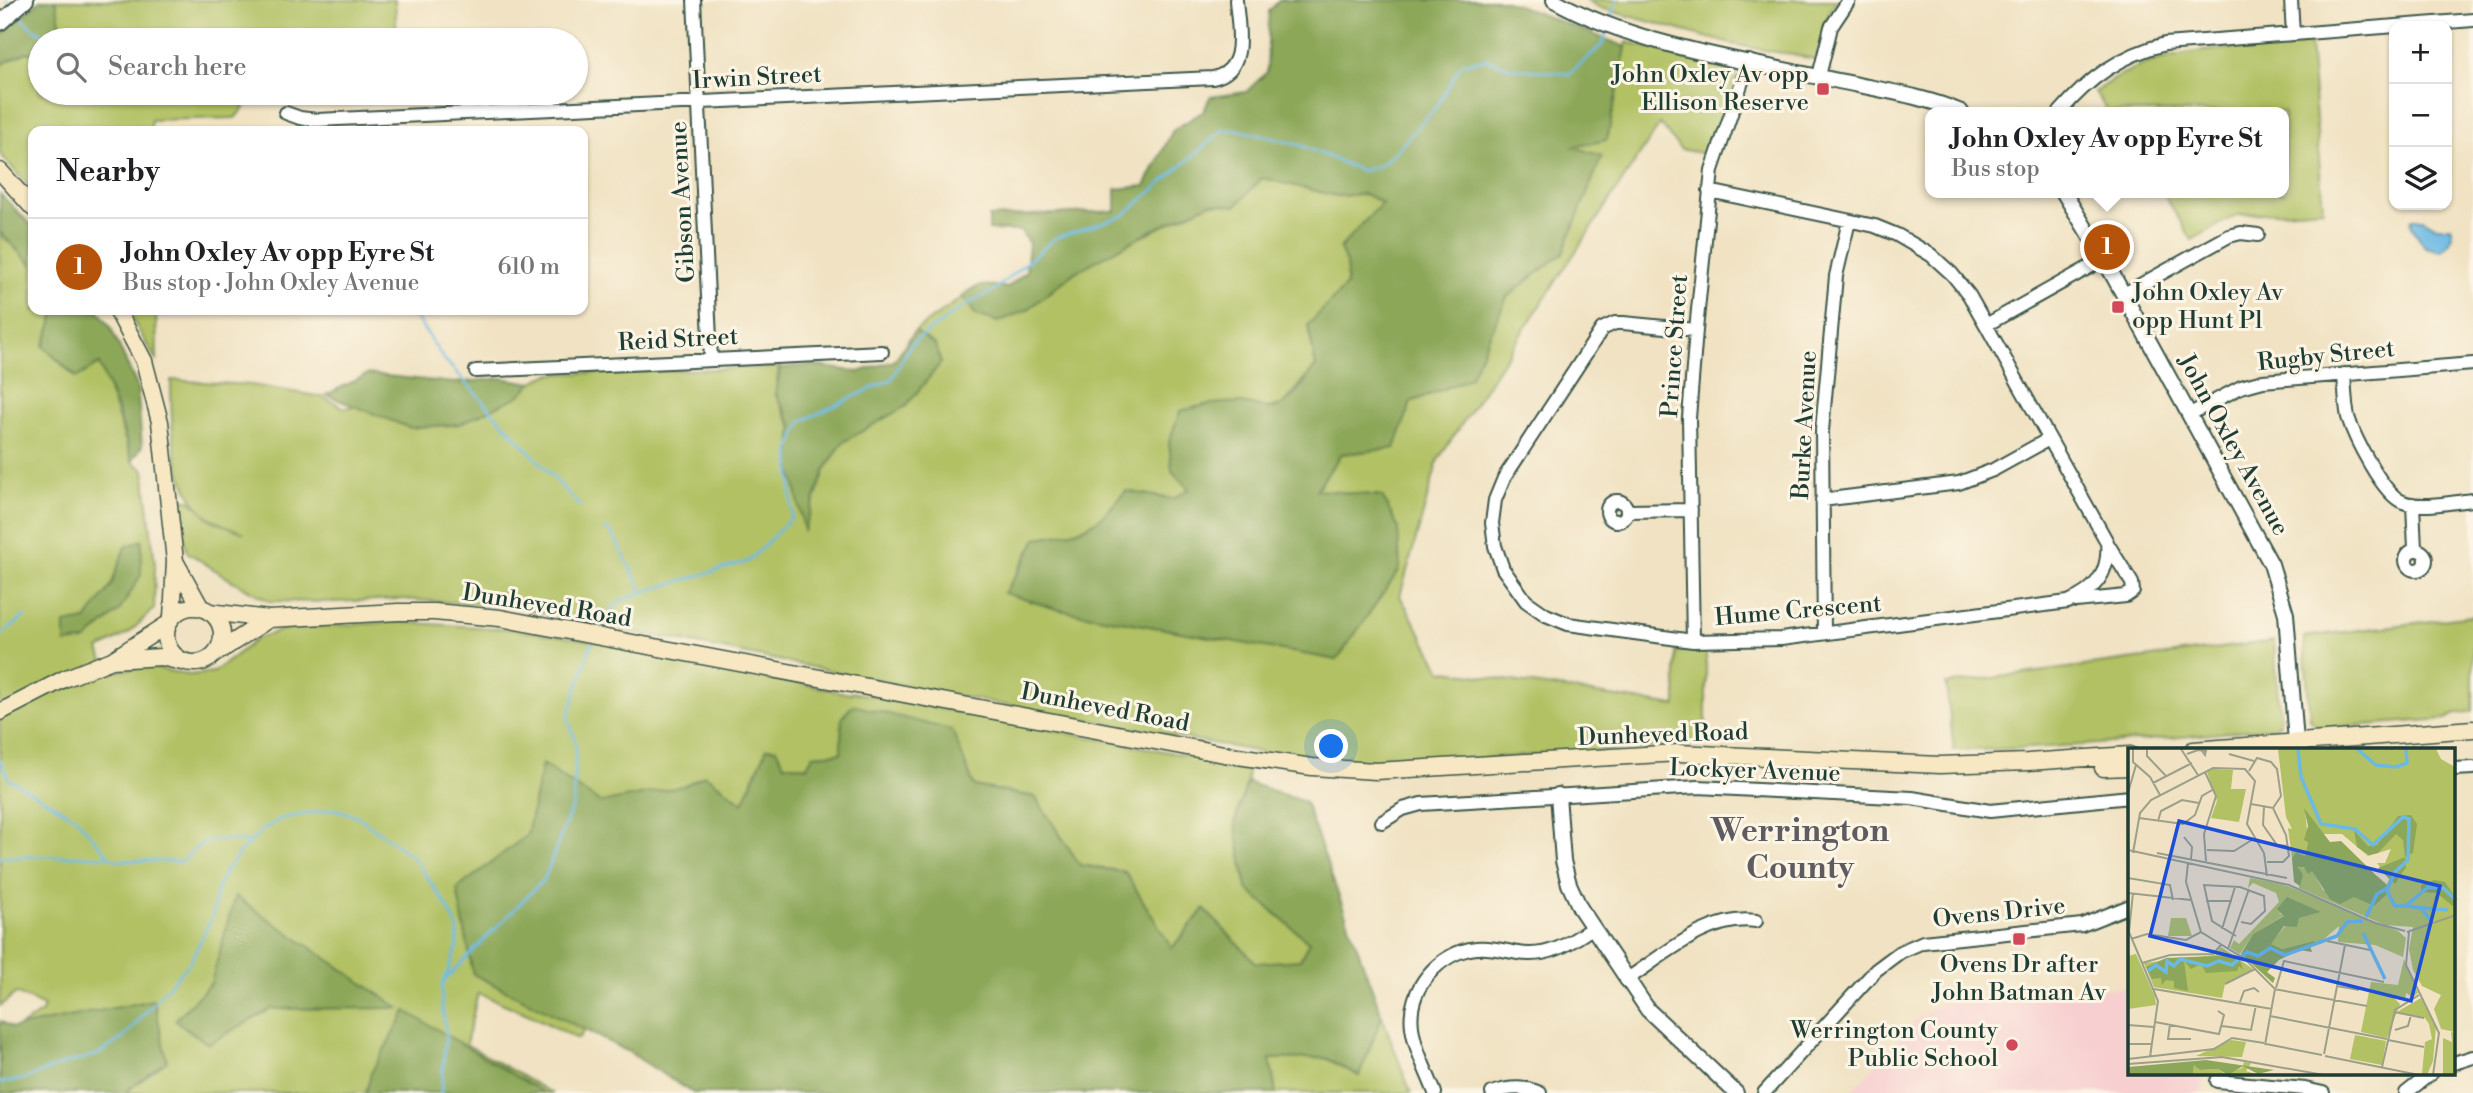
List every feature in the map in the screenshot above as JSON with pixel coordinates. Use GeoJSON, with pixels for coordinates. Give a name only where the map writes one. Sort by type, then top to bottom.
{"type":"FeatureCollection","features":[{"type":"Feature","properties":{"kind":"main road"},"geometry":{"type":"LineString","coordinates":[[0,171],[28,202]]}},
{"type":"Feature","properties":{"kind":"main road"},"geometry":{"type":"LineString","coordinates":[[120,315],[144,361],[158,408],[175,561],[170,621],[166,636],[169,648],[177,658],[188,663]]}},
{"type":"Feature","properties":{"kind":"main road"},"geometry":{"type":"LineString","coordinates":[[175,561],[205,610],[218,620],[222,632],[221,644],[215,655]]}},
{"type":"Feature","properties":{"kind":"main road"},"geometry":{"type":"LineString","coordinates":[[0,712],[64,679],[112,660],[185,609],[205,610]]}},
{"type":"Feature","properties":{"kind":"main road","name":"Dunheved Road"},"geometry":{"type":"LineString","coordinates":[[205,610],[269,619],[434,612],[500,618],[1211,751],[1312,767],[1405,770],[1678,753],[1940,765],[2128,755]]}},
{"type":"Feature","properties":{"kind":"main road"},"geometry":{"type":"LineString","coordinates":[[112,660],[161,657],[188,663],[205,662],[269,619]]}},
{"type":"Feature","properties":{"kind":"main road"},"geometry":{"type":"LineString","coordinates":[[2242,748],[2473,729]]}},
{"type":"Feature","properties":{"kind":"main road"},"geometry":{"type":"LineString","coordinates":[[2346,748],[2473,738]]}},
{"type":"Feature","properties":{"kind":"main road"},"geometry":{"type":"LineString","coordinates":[[2109,757],[2128,764]]}},
{"type":"Feature","properties":{"kind":"main road","name":"Dunheved Road"},"geometry":{"type":"LineString","coordinates":[[1940,765],[1960,769],[2012,771],[2128,765]]}},
{"type":"Feature","properties":{"kind":"street"},"geometry":{"type":"LineString","coordinates":[[0,23],[26,0]]}},
{"type":"Feature","properties":{"kind":"street","name":"Gibson Avenue"},"geometry":{"type":"LineString","coordinates":[[694,0],[711,360]]}},
{"type":"Feature","properties":{"kind":"street","name":"Irwin Street"},"geometry":{"type":"LineString","coordinates":[[286,113],[317,120],[1213,78],[1229,71],[1237,59],[1239,51],[1236,0]]}},
{"type":"Feature","properties":{"kind":"street"},"geometry":{"type":"LineString","coordinates":[[1554,0],[1591,18],[1668,43],[1948,107]]}},
{"type":"Feature","properties":{"kind":"street"},"geometry":{"type":"LineString","coordinates":[[1819,76],[1831,27],[1849,0]]}},
{"type":"Feature","properties":{"kind":"street"},"geometry":{"type":"LineString","coordinates":[[2291,0],[2293,34]]}},
{"type":"Feature","properties":{"kind":"street"},"geometry":{"type":"LineString","coordinates":[[2065,107],[2103,70],[2143,50],[2177,43],[2473,20]]}},
{"type":"Feature","properties":{"kind":"street","name":"Prince Street"},"geometry":{"type":"LineString","coordinates":[[1693,641],[1689,408],[1709,191],[1712,170],[1749,61]]}},
{"type":"Feature","properties":{"kind":"street","name":"Hume Crescent"},"geometry":{"type":"LineString","coordinates":[[1696,330],[1623,323],[1615,323],[1602,329],[1504,478],[1495,500],[1494,546],[1507,576],[1526,601],[1546,615],[1578,626],[1693,641],[1781,639],[2126,596],[2133,592],[2132,583],[1986,325],[1961,285],[1931,256],[1888,231],[1849,220],[1709,191]]}},
{"type":"Feature","properties":{"kind":"street","name":"John Oxley Avenue"},"geometry":{"type":"LineString","coordinates":[[2067,198],[2104,259],[2272,564],[2286,614],[2291,746]]}},
{"type":"Feature","properties":{"kind":"street","name":"Burke Avenue"},"geometry":{"type":"LineString","coordinates":[[1825,633],[1822,431],[1836,276],[1849,220]]}},
{"type":"Feature","properties":{"kind":"street"},"geometry":{"type":"LineString","coordinates":[[2124,295],[2229,236],[2241,233],[2258,235]]}},
{"type":"Feature","properties":{"kind":"street"},"geometry":{"type":"LineString","coordinates":[[1986,325],[2104,259]]}},
{"type":"Feature","properties":{"kind":"street","name":"Reid Street"},"geometry":{"type":"LineString","coordinates":[[476,371],[882,352]]}},
{"type":"Feature","properties":{"kind":"street","name":"Rugby Street"},"geometry":{"type":"LineString","coordinates":[[2190,414],[2233,390],[2254,382],[2473,364]]}},
{"type":"Feature","properties":{"kind":"street"},"geometry":{"type":"LineString","coordinates":[[2344,374],[2347,409],[2357,438],[2389,493],[2399,501],[2413,504],[2473,500]]}},
{"type":"Feature","properties":{"kind":"street"},"geometry":{"type":"LineString","coordinates":[[1822,500],[1959,483],[1993,470],[2049,439]]}},
{"type":"Feature","properties":{"kind":"street"},"geometry":{"type":"LineString","coordinates":[[2413,504],[2415,550]]}},
{"type":"Feature","properties":{"kind":"street"},"geometry":{"type":"LineString","coordinates":[[1628,511],[1690,510]]}},
{"type":"Feature","properties":{"kind":"street","name":"Hume Crescent"},"geometry":{"type":"LineString","coordinates":[[2068,602],[2086,594],[2101,578],[2106,563],[2107,542]]}},
{"type":"Feature","properties":{"kind":"street","name":"Lockyer Avenue"},"geometry":{"type":"LineString","coordinates":[[1382,822],[1403,809],[1421,804],[1698,787],[1919,799],[1990,811],[2128,797]]}},
{"type":"Feature","properties":{"kind":"street"},"geometry":{"type":"LineString","coordinates":[[1558,795],[1565,871],[1575,899],[1592,928],[1639,999],[1658,1021],[1736,1093]]}},
{"type":"Feature","properties":{"kind":"street","name":"Ovens Drive"},"geometry":{"type":"LineString","coordinates":[[1764,1093],[1876,970],[1910,946],[1938,939],[2082,925],[2128,907]]}},
{"type":"Feature","properties":{"kind":"street"},"geometry":{"type":"LineString","coordinates":[[1626,980],[1709,928],[1734,920],[1756,921]]}},
{"type":"Feature","properties":{"kind":"street"},"geometry":{"type":"LineString","coordinates":[[1435,1093],[1418,1050],[1412,1026],[1414,1003],[1429,974],[1443,960],[1466,949],[1489,947],[1522,954],[1541,953],[1564,946],[1592,928]]}},
{"type":"Feature","properties":{"kind":"street"},"geometry":{"type":"LineString","coordinates":[[2456,1062],[2473,1057]]}},
{"type":"Feature","properties":{"kind":"street"},"geometry":{"type":"LineString","coordinates":[[2406,1093],[2427,1076]]}},
{"type":"Feature","properties":{"kind":"street"},"geometry":{"type":"LineString","coordinates":[[2217,1082],[2305,1089],[2323,1093]]}},
{"type":"Feature","properties":{"kind":"street"},"geometry":{"type":"LineString","coordinates":[[1492,1093],[1522,1088],[1540,1093]]}},
{"type":"Feature","properties":{"kind":"shaded area","name":"Werrington County Public School"},"geometry":{"type":"Polygon","coordinates":[[[2128,987],[2128,1076],[2203,1076],[2201,1093],[1850,1093],[1920,1016],[1940,1004],[2128,987]]]}},
{"type":"Feature","properties":{"kind":"green space"},"geometry":{"type":"Polygon","coordinates":[[[40,0],[56,0],[60,23],[68,28],[28,28],[28,52],[0,65],[0,36],[40,0]]]}},
{"type":"Feature","properties":{"kind":"green space"},"geometry":{"type":"Polygon","coordinates":[[[56,0],[395,0],[396,28],[68,28],[60,23],[56,0]]]}},
{"type":"Feature","properties":{"kind":"green space"},"geometry":{"type":"Polygon","coordinates":[[[1280,0],[1504,0],[1626,47],[1607,140],[1574,147],[1602,156],[1563,253],[1507,297],[1470,378],[1411,402],[1395,448],[1341,454],[1316,490],[1382,496],[1398,528],[1400,569],[1337,660],[1060,610],[1004,593],[1037,538],[1088,526],[1126,491],[1173,499],[1189,489],[1172,471],[1169,442],[1180,411],[1226,403],[1273,408],[1284,404],[1293,396],[1316,366],[1308,325],[1346,286],[1347,266],[1340,248],[1382,203],[1365,194],[1337,196],[1262,178],[1236,206],[1211,203],[1153,230],[1075,272],[1027,310],[998,322],[976,315],[963,297],[977,287],[1007,288],[1026,272],[1029,244],[1021,231],[989,230],[989,217],[1116,211],[1116,189],[1145,186],[1173,130],[1204,111],[1210,97],[1246,92],[1267,72],[1269,11],[1280,0]]]}},
{"type":"Feature","properties":{"kind":"green space"},"geometry":{"type":"Polygon","coordinates":[[[1587,0],[1837,0],[1830,10],[1816,59],[1731,44],[1600,8],[1587,0]]]}},
{"type":"Feature","properties":{"kind":"green space"},"geometry":{"type":"Polygon","coordinates":[[[1627,42],[1730,68],[1735,72],[1736,78],[1710,155],[1680,149],[1660,124],[1438,460],[1400,596],[1441,670],[1676,706],[1676,651],[1706,651],[1706,744],[1415,763],[1360,763],[1271,754],[622,631],[623,626],[528,610],[525,607],[401,599],[269,601],[187,552],[177,500],[190,500],[211,520],[244,533],[209,517],[196,504],[187,489],[180,472],[173,435],[171,380],[251,385],[323,397],[345,408],[373,403],[445,426],[459,424],[518,396],[532,382],[550,374],[779,367],[775,394],[793,428],[792,465],[805,528],[825,470],[843,442],[906,406],[941,362],[915,331],[963,297],[976,315],[1027,310],[1075,272],[1104,255],[1210,203],[1236,205],[1262,178],[1337,196],[1365,194],[1383,203],[1340,248],[1347,266],[1347,286],[1308,325],[1316,366],[1283,405],[1261,409],[1241,403],[1203,405],[1190,489],[1173,499],[1126,491],[1088,526],[1037,538],[1005,593],[1060,610],[1337,660],[1382,496],[1316,490],[1341,454],[1395,448],[1411,402],[1470,378],[1507,297],[1563,253],[1601,156],[1572,147],[1607,140],[1627,42]]]}},
{"type":"Feature","properties":{"kind":"green space"},"geometry":{"type":"Polygon","coordinates":[[[2310,44],[2323,209],[2237,215],[2192,240],[2166,198],[2289,198],[2289,107],[2105,107],[2095,92],[2119,76],[2144,65],[2170,57],[2225,49],[2310,44]]]}},
{"type":"Feature","properties":{"kind":"green space"},"geometry":{"type":"Polygon","coordinates":[[[28,52],[28,105],[244,105],[244,108],[235,118],[151,120],[151,126],[28,126],[28,185],[0,154],[0,65],[28,52]]]}},
{"type":"Feature","properties":{"kind":"green space"},"geometry":{"type":"Polygon","coordinates":[[[0,194],[28,222],[28,261],[0,232],[0,194]]]}},
{"type":"Feature","properties":{"kind":"green space"},"geometry":{"type":"Polygon","coordinates":[[[0,233],[28,261],[28,315],[57,315],[43,346],[76,378],[100,363],[132,461],[144,470],[155,565],[154,609],[129,633],[99,649],[107,673],[145,666],[189,675],[214,672],[258,638],[288,628],[398,622],[510,629],[616,644],[850,694],[852,692],[1248,767],[1247,782],[1235,822],[1247,889],[1309,942],[1300,961],[1256,963],[1204,909],[1172,949],[1125,872],[1080,865],[1035,797],[974,786],[951,730],[842,717],[841,753],[813,755],[808,767],[784,764],[776,749],[767,748],[743,803],[708,777],[600,1010],[578,1039],[478,993],[466,1044],[551,1093],[0,1093],[0,1039],[42,1012],[44,1006],[16,993],[0,1006],[0,233]]]}},
{"type":"Feature","properties":{"kind":"green space"},"geometry":{"type":"Polygon","coordinates":[[[54,315],[102,315],[110,326],[137,386],[142,446],[132,461],[118,411],[99,364],[77,377],[44,347],[54,315]]]}},
{"type":"Feature","properties":{"kind":"green space"},"geometry":{"type":"Polygon","coordinates":[[[130,315],[156,315],[157,362],[130,315]]]}},
{"type":"Feature","properties":{"kind":"green space"},"geometry":{"type":"Polygon","coordinates":[[[915,331],[935,345],[941,363],[906,406],[843,442],[825,470],[804,530],[790,461],[793,426],[776,394],[780,368],[812,365],[858,372],[894,361],[915,331]]]}},
{"type":"Feature","properties":{"kind":"green space"},"geometry":{"type":"Polygon","coordinates":[[[368,374],[454,383],[502,378],[532,383],[519,396],[460,424],[410,428],[326,395],[368,374]]]}},
{"type":"Feature","properties":{"kind":"green space"},"geometry":{"type":"Polygon","coordinates":[[[142,540],[141,575],[119,611],[85,641],[65,643],[65,624],[86,620],[111,586],[125,547],[142,540]]]}},
{"type":"Feature","properties":{"kind":"green space"},"geometry":{"type":"Polygon","coordinates":[[[2473,616],[2473,711],[2446,719],[2321,728],[2310,720],[2304,637],[2473,616]]]}},
{"type":"Feature","properties":{"kind":"green space"},"geometry":{"type":"Polygon","coordinates":[[[2274,641],[2280,723],[2276,727],[2115,743],[1954,750],[1946,684],[2274,641]]]}},
{"type":"Feature","properties":{"kind":"green space"},"geometry":{"type":"Polygon","coordinates":[[[853,705],[952,730],[974,786],[1035,797],[1080,865],[1125,872],[1172,948],[1204,909],[1256,963],[1300,960],[1309,942],[1247,889],[1235,822],[1247,782],[1305,802],[1382,1016],[1359,1076],[1326,1058],[1270,1059],[1276,1093],[693,1093],[627,1051],[473,974],[457,889],[527,835],[542,764],[601,803],[683,786],[705,775],[743,803],[767,748],[776,749],[784,764],[807,767],[813,755],[841,753],[842,717],[853,705]]]}},
{"type":"Feature","properties":{"kind":"green space"},"geometry":{"type":"Polygon","coordinates":[[[235,896],[399,1008],[271,1009],[208,1044],[175,1020],[211,983],[235,896]]]}},
{"type":"Feature","properties":{"kind":"green space"},"geometry":{"type":"Polygon","coordinates":[[[154,1000],[167,1061],[124,1093],[0,1093],[0,1021],[13,1028],[154,1000]]]}},
{"type":"Feature","properties":{"kind":"green space"},"geometry":{"type":"Polygon","coordinates":[[[406,1011],[544,1093],[366,1093],[371,1073],[406,1011]]]}},
{"type":"Feature","properties":{"kind":"green space"},"geometry":{"type":"Polygon","coordinates":[[[1382,1016],[1411,1093],[1276,1093],[1269,1059],[1326,1058],[1359,1076],[1382,1016]]]}},
{"type":"Feature","properties":{"kind":"water"},"geometry":{"type":"Polygon","coordinates":[[[2412,219],[2423,219],[2437,227],[2450,227],[2452,234],[2449,244],[2441,251],[2425,247],[2411,225],[2412,219]]]}},
{"type":"Feature","properties":{"kind":"waterway"},"geometry":{"type":"LineString","coordinates":[[1610,20],[1617,0]]}},
{"type":"Feature","properties":{"kind":"waterway"},"geometry":{"type":"LineString","coordinates":[[21,17],[33,28]]}},
{"type":"Feature","properties":{"kind":"waterway"},"geometry":{"type":"LineString","coordinates":[[598,629],[618,602],[749,561],[792,517],[790,449],[802,421],[892,379],[911,344],[964,306],[993,291],[1055,238],[1123,216],[1223,130],[1239,130],[1300,145],[1362,171],[1381,165],[1397,150],[1437,106],[1461,64],[1486,59],[1512,68],[1569,74],[1602,45],[1607,30]]}},
{"type":"Feature","properties":{"kind":"waterway"},"geometry":{"type":"LineString","coordinates":[[414,315],[443,358],[580,506]]}},
{"type":"Feature","properties":{"kind":"waterway"},"geometry":{"type":"LineString","coordinates":[[605,528],[613,535],[643,592]]}},
{"type":"Feature","properties":{"kind":"waterway"},"geometry":{"type":"LineString","coordinates":[[0,636],[25,616]]}},
{"type":"Feature","properties":{"kind":"waterway"},"geometry":{"type":"LineString","coordinates":[[443,982],[545,878],[573,804],[576,744],[568,718],[592,641]]}},
{"type":"Feature","properties":{"kind":"waterway"},"geometry":{"type":"LineString","coordinates":[[0,760],[9,779],[75,817],[109,856],[117,860],[182,862],[197,847],[210,841],[248,842]]}},
{"type":"Feature","properties":{"kind":"waterway"},"geometry":{"type":"LineString","coordinates":[[0,1083],[24,1079],[99,1054],[124,1037],[190,962],[213,915],[216,891],[224,873],[242,850],[265,828],[283,818],[335,809],[357,816],[414,858],[449,909],[458,929],[457,948],[442,986],[446,1032],[441,1093]]}},
{"type":"Feature","properties":{"kind":"waterway"},"geometry":{"type":"LineString","coordinates":[[0,857],[108,856]]}},
{"type":"Feature","properties":{"kind":"place","name":"John Oxley Av opp Ellison Reserve"},"geometry":{"type":"Point","coordinates":[1823,89]}},
{"type":"Feature","properties":{"kind":"place","name":"John Oxley Av opp Eyre St"},"geometry":{"type":"Point","coordinates":[2107,247]}},
{"type":"Feature","properties":{"kind":"place","name":"John Oxley Av opp Hunt Pl"},"geometry":{"type":"Point","coordinates":[2118,307]}},
{"type":"Feature","properties":{"kind":"place","name":"Ovens Dr after John Batman Av"},"geometry":{"type":"Point","coordinates":[2019,939]}},
{"type":"Feature","properties":{"kind":"place","name":"Werrington County Public School"},"geometry":{"type":"Point","coordinates":[2012,1045]}},
{"type":"Feature","properties":{"kind":"district","name":"Werrington County"},"geometry":{"type":"Point","coordinates":[1800,850]}}]}
